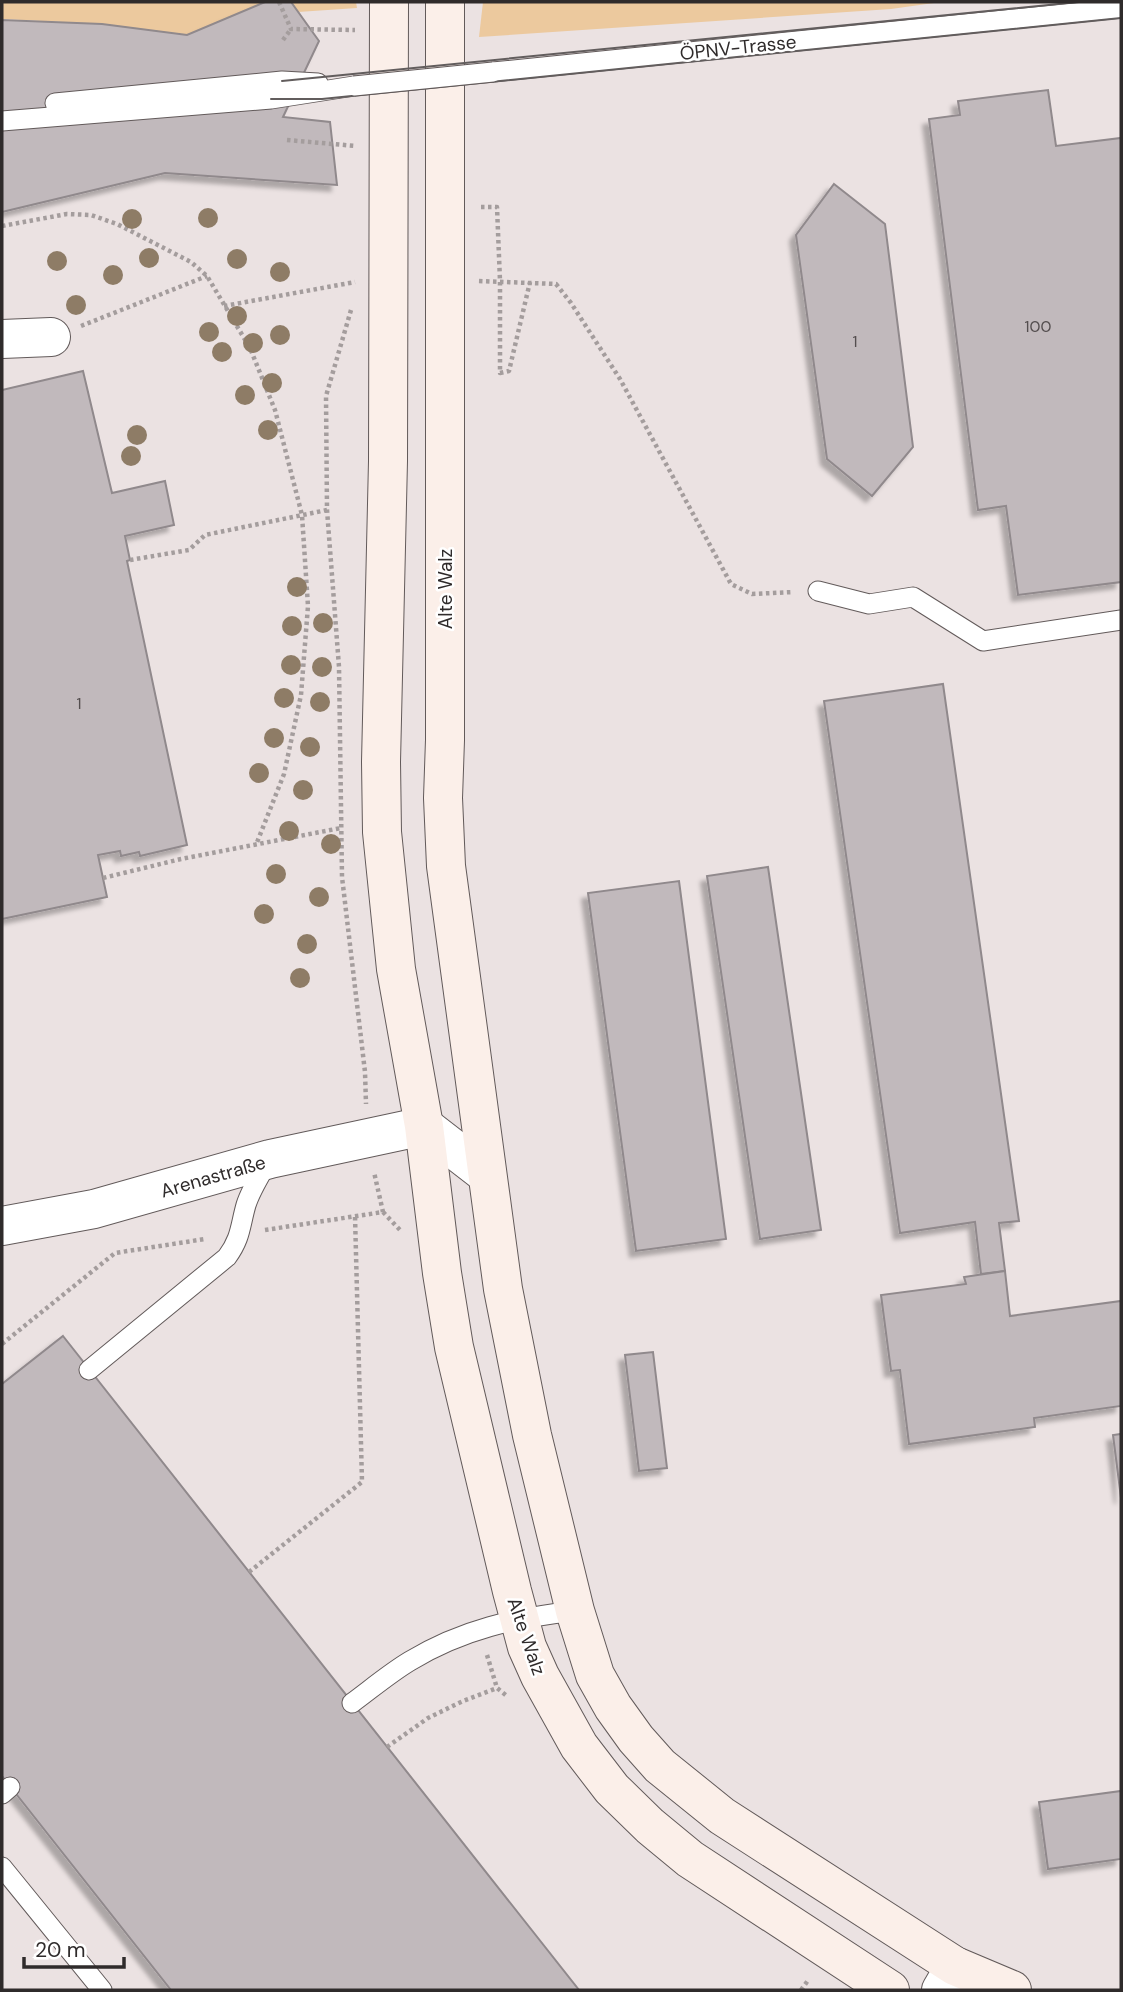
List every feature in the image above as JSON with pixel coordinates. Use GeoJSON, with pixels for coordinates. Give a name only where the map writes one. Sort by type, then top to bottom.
{"type":"FeatureCollection","features":[{"type":"Feature","properties":{"kind":"street","name":"Alte Walz"},"geometry":{"type":"LineString","coordinates":[[445,2],[443,798],[446,866],[486,1174],[512,1346],[575,1611],[595,1675],[613,1707],[660,1766],[722,1816],[948,1978],[1012,1990]]}},
{"type":"Feature","properties":{"kind":"street","name":"Alte Walz"},"geometry":{"type":"LineString","coordinates":[[389,16],[388,448],[382,832],[396,969],[424,1126],[454,1347],[518,1618],[527,1647],[557,1711],[579,1746],[612,1789],[650,1826],[690,1859],[890,1990]]}},
{"type":"Feature","properties":{"kind":"street"},"geometry":{"type":"LineString","coordinates":[[2,339],[51,337]]}},
{"type":"Feature","properties":{"kind":"street"},"geometry":{"type":"LineString","coordinates":[[424,1126],[486,1174]]}},
{"type":"Feature","properties":{"kind":"street","name":"Arenastraße"},"geometry":{"type":"LineString","coordinates":[[2,1226],[94,1209],[270,1159],[424,1126]]}},
{"type":"Feature","properties":{"kind":"lane","name":"ÖPNV-Trasse"},"geometry":{"type":"LineString","coordinates":[[354,86],[1121,8]]}},
{"type":"Feature","properties":{"kind":"lane"},"geometry":{"type":"LineString","coordinates":[[2,108],[282,81],[354,86]]}},
{"type":"Feature","properties":{"kind":"lane"},"geometry":{"type":"LineString","coordinates":[[2,121],[271,99],[354,86]]}},
{"type":"Feature","properties":{"kind":"lane"},"geometry":{"type":"LineString","coordinates":[[818,591],[869,604],[913,597],[983,641],[1121,620]]}},
{"type":"Feature","properties":{"kind":"lane"},"geometry":{"type":"LineString","coordinates":[[89,1370],[227,1257],[237,1244],[246,1205],[270,1159]]}},
{"type":"Feature","properties":{"kind":"lane"},"geometry":{"type":"LineString","coordinates":[[352,1703],[409,1662],[468,1633],[518,1618],[575,1611]]}},
{"type":"Feature","properties":{"kind":"lane"},"geometry":{"type":"LineString","coordinates":[[2,1867],[102,1990]]}},
{"type":"Feature","properties":{"kind":"path"},"geometry":{"type":"LineString","coordinates":[[279,2],[291,29]]}},
{"type":"Feature","properties":{"kind":"path"},"geometry":{"type":"LineString","coordinates":[[284,40],[291,29],[389,16]]}},
{"type":"Feature","properties":{"kind":"path"},"geometry":{"type":"LineString","coordinates":[[287,140],[360,146]]}},
{"type":"Feature","properties":{"kind":"path"},"geometry":{"type":"LineString","coordinates":[[475,207],[497,207],[500,373],[509,371],[530,282]]}},
{"type":"Feature","properties":{"kind":"path"},"geometry":{"type":"LineString","coordinates":[[2,226],[67,214],[91,215],[117,224],[191,262],[207,276],[250,348],[275,410],[302,515],[308,606],[301,695],[284,774],[256,845]]}},
{"type":"Feature","properties":{"kind":"path"},"geometry":{"type":"LineString","coordinates":[[97,320],[207,276]]}},
{"type":"Feature","properties":{"kind":"path"},"geometry":{"type":"LineString","coordinates":[[485,281],[556,284],[620,379],[731,584],[752,594],[818,591]]}},
{"type":"Feature","properties":{"kind":"path"},"geometry":{"type":"LineString","coordinates":[[225,306],[359,282],[355,294]]}},
{"type":"Feature","properties":{"kind":"path"},"geometry":{"type":"LineString","coordinates":[[2,1344],[116,1253],[383,1212],[367,1139],[365,1072],[342,877],[339,667],[327,510],[326,396],[351,307]]}},
{"type":"Feature","properties":{"kind":"path"},"geometry":{"type":"LineString","coordinates":[[131,560],[189,550],[205,535],[327,510]]}},
{"type":"Feature","properties":{"kind":"path"},"geometry":{"type":"LineString","coordinates":[[103,878],[181,859],[341,828]]}},
{"type":"Feature","properties":{"kind":"path"},"geometry":{"type":"LineString","coordinates":[[249,1572],[362,1482],[355,1216]]}},
{"type":"Feature","properties":{"kind":"path"},"geometry":{"type":"LineString","coordinates":[[387,1747],[428,1718],[497,1688]]}},
{"type":"Feature","properties":{"kind":"path"},"geometry":{"type":"LineString","coordinates":[[801,1990],[810,1978]]}},
{"type":"Feature","properties":{"kind":"shaded area"},"geometry":{"type":"Polygon","coordinates":[[[2,2],[265,2],[187,35],[102,24],[2,19],[2,2]]]}},
{"type":"Feature","properties":{"kind":"shaded area"},"geometry":{"type":"Polygon","coordinates":[[[291,2],[356,2],[357,8],[298,12],[291,2]]]}},
{"type":"Feature","properties":{"kind":"shaded area"},"geometry":{"type":"Polygon","coordinates":[[[483,2],[941,2],[891,9],[479,37],[483,2]]]}},
{"type":"Feature","properties":{"kind":"building"},"geometry":{"type":"Polygon","coordinates":[[[265,2],[291,2],[319,41],[283,117],[330,122],[337,185],[165,173],[2,212],[2,20],[102,24],[187,35],[265,2]]]}},
{"type":"Feature","properties":{"kind":"building"},"geometry":{"type":"Polygon","coordinates":[[[1048,90],[1056,146],[1121,138],[1121,582],[1018,595],[1006,506],[978,510],[929,119],[960,115],[958,101],[1048,90]]]}},
{"type":"Feature","properties":{"kind":"building"},"geometry":{"type":"Polygon","coordinates":[[[834,184],[885,224],[913,447],[872,496],[827,459],[796,235],[834,184]]]}},
{"type":"Feature","properties":{"kind":"building"},"geometry":{"type":"Polygon","coordinates":[[[83,371],[112,493],[165,481],[174,525],[125,536],[130,560],[127,561],[187,845],[140,856],[139,852],[121,856],[120,851],[98,855],[107,897],[2,919],[2,390],[83,371]]]}},
{"type":"Feature","properties":{"kind":"building"},"geometry":{"type":"Polygon","coordinates":[[[943,684],[1019,1221],[999,1223],[1005,1271],[981,1274],[975,1222],[900,1233],[824,701],[943,684]]]}},
{"type":"Feature","properties":{"kind":"building"},"geometry":{"type":"Polygon","coordinates":[[[768,867],[821,1230],[760,1239],[707,876],[768,867]]]}},
{"type":"Feature","properties":{"kind":"building"},"geometry":{"type":"Polygon","coordinates":[[[679,881],[726,1239],[636,1251],[588,893],[679,881]]]}},
{"type":"Feature","properties":{"kind":"building"},"geometry":{"type":"Polygon","coordinates":[[[1005,1271],[1010,1316],[1121,1301],[1121,1406],[1034,1418],[1035,1427],[909,1444],[900,1370],[891,1371],[881,1295],[966,1284],[964,1277],[1005,1271]]]}},
{"type":"Feature","properties":{"kind":"building"},"geometry":{"type":"Polygon","coordinates":[[[63,1336],[579,1990],[171,1990],[2,1776],[2,1384],[63,1336]]]}},
{"type":"Feature","properties":{"kind":"building"},"geometry":{"type":"Polygon","coordinates":[[[653,1352],[667,1468],[639,1471],[625,1355],[653,1352]]]}},
{"type":"Feature","properties":{"kind":"building"},"geometry":{"type":"Polygon","coordinates":[[[1121,1434],[1121,1498],[1113,1435],[1121,1434]]]}},
{"type":"Feature","properties":{"kind":"building"},"geometry":{"type":"Polygon","coordinates":[[[1121,1791],[1121,1859],[1048,1869],[1039,1802],[1121,1791]]]}},
{"type":"Feature","properties":{"kind":"tram line"},"geometry":{"type":"LineString","coordinates":[[282,81],[1079,2]]}},
{"type":"Feature","properties":{"kind":"tram line"},"geometry":{"type":"LineString","coordinates":[[271,99],[322,99],[1121,18]]}}]}
